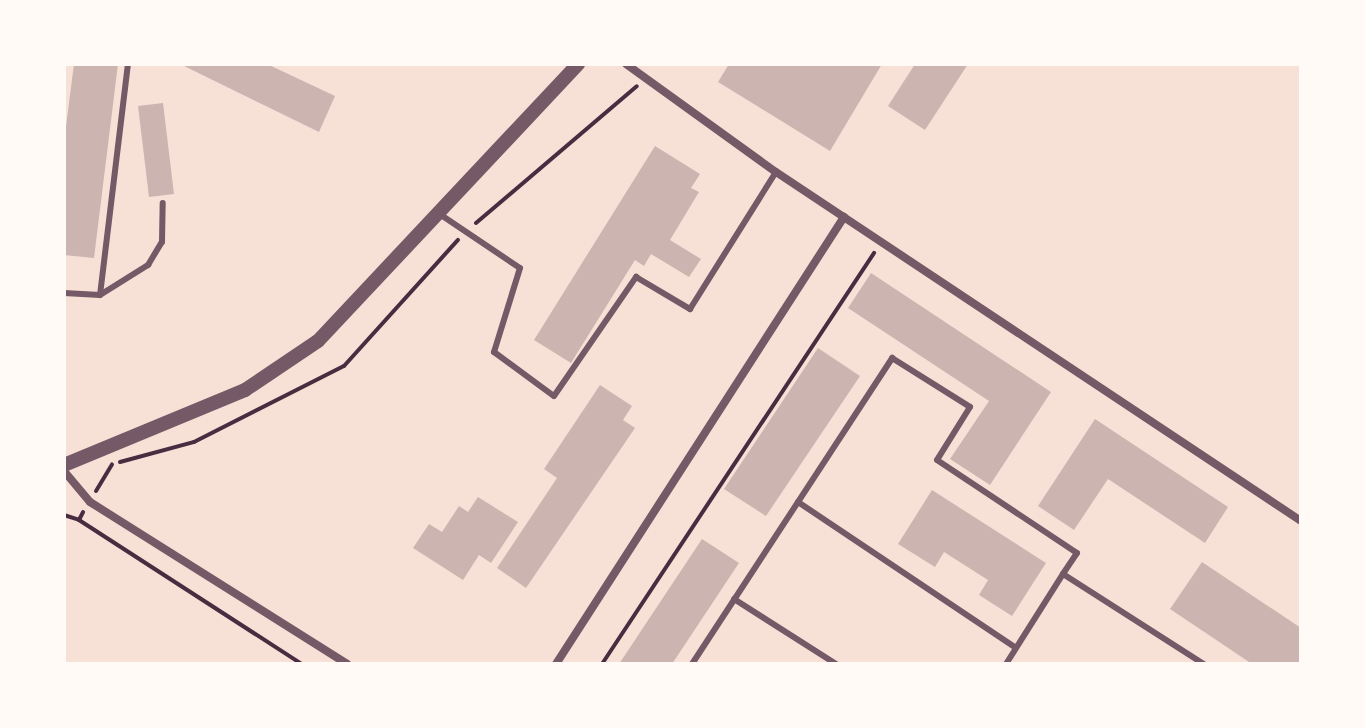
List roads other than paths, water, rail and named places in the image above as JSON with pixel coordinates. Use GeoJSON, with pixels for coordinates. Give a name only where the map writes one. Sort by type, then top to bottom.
{"type":"FeatureCollection","features":[{"type":"Feature","properties":{"kind":"street"},"geometry":{"type":"LineString","coordinates":[[64,465],[245,390],[318,341],[441,215],[578,64]]}},
{"type":"Feature","properties":{"kind":"street"},"geometry":{"type":"LineString","coordinates":[[626,64],[776,172],[1301,521]]}},
{"type":"Feature","properties":{"kind":"street"},"geometry":{"type":"LineString","coordinates":[[556,664],[844,217]]}},
{"type":"Feature","properties":{"kind":"street"},"geometry":{"type":"LineString","coordinates":[[64,471],[90,502],[347,664]]}},
{"type":"Feature","properties":{"kind":"lane"},"geometry":{"type":"LineString","coordinates":[[100,295],[128,64]]}},
{"type":"Feature","properties":{"kind":"lane"},"geometry":{"type":"LineString","coordinates":[[441,215],[520,268],[494,352],[554,396],[636,277],[690,309],[776,172]]}},
{"type":"Feature","properties":{"kind":"lane"},"geometry":{"type":"LineString","coordinates":[[64,293],[100,295],[148,265],[162,242],[163,203]]}},
{"type":"Feature","properties":{"kind":"lane"},"geometry":{"type":"LineString","coordinates":[[692,664],[892,358],[970,407],[937,460],[1077,553],[1006,664]]}},
{"type":"Feature","properties":{"kind":"lane"},"geometry":{"type":"LineString","coordinates":[[798,502],[1016,648]]}},
{"type":"Feature","properties":{"kind":"lane"},"geometry":{"type":"LineString","coordinates":[[1063,574],[1204,664]]}},
{"type":"Feature","properties":{"kind":"lane"},"geometry":{"type":"LineString","coordinates":[[734,599],[836,664]]}}]}
